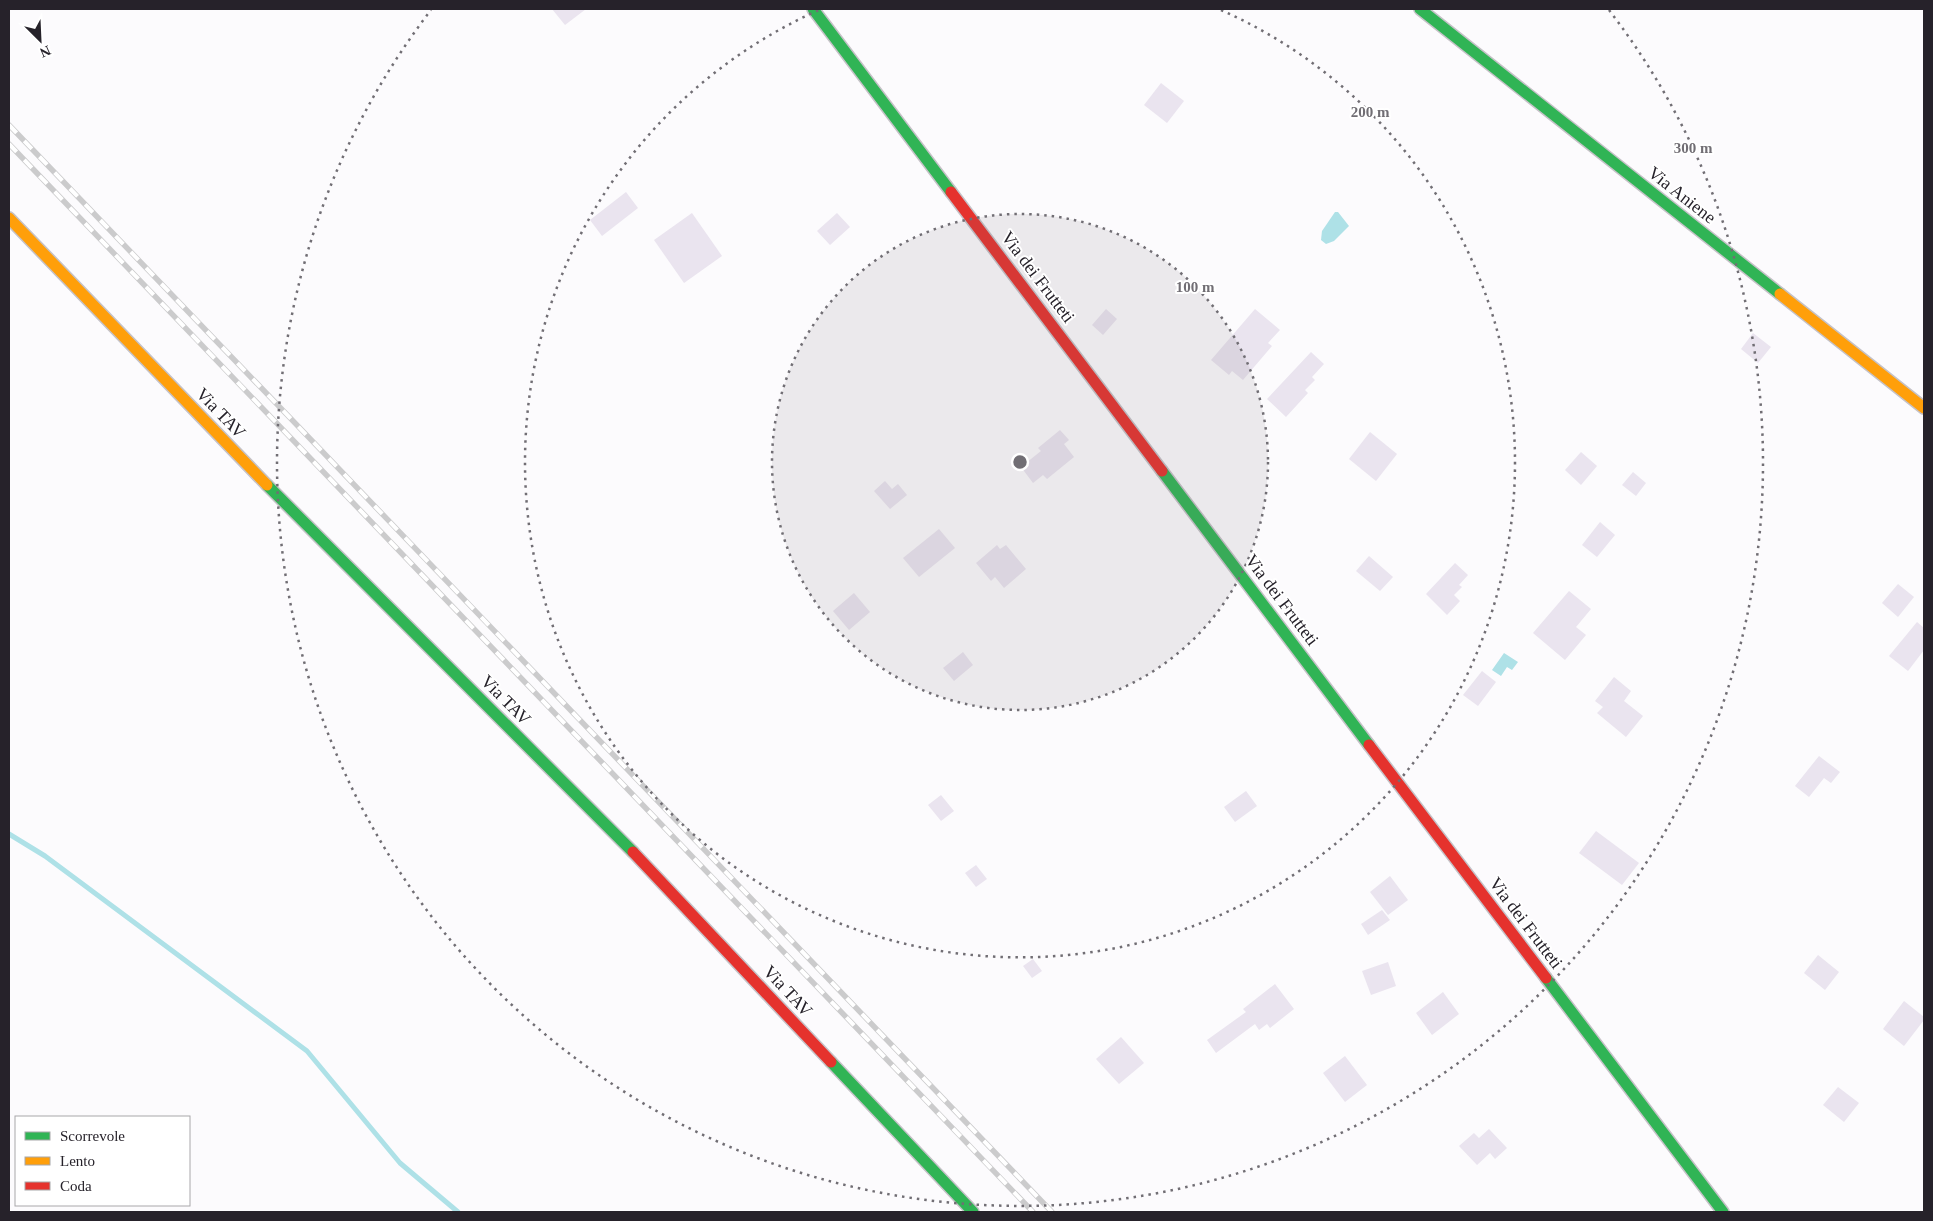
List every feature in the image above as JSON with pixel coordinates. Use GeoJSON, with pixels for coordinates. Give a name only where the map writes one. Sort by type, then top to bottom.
{"type":"FeatureCollection","features":[{"type":"Feature","properties":{"kind":"street","name":"Via dei Frutteti"},"geometry":{"type":"LineString","coordinates":[[813,9],[1723,1212]]}},
{"type":"Feature","properties":{"kind":"street","name":"Via Aniene"},"geometry":{"type":"LineString","coordinates":[[1420,9],[1742,266],[1924,408]]}},
{"type":"Feature","properties":{"kind":"street","name":"Via TAV"},"geometry":{"type":"LineString","coordinates":[[9,218],[227,445],[635,855],[973,1212]]}},
{"type":"Feature","properties":{"kind":"water"},"geometry":{"type":"Polygon","coordinates":[[[1335,212],[1338,212],[1349,226],[1334,241],[1326,244],[1321,240],[1322,231],[1335,212]]]}},
{"type":"Feature","properties":{"kind":"water"},"geometry":{"type":"Polygon","coordinates":[[[1504,653],[1518,662],[1512,670],[1507,667],[1501,676],[1492,670],[1504,653]]]}},
{"type":"Feature","properties":{"kind":"building"},"geometry":{"type":"Polygon","coordinates":[[[552,9],[586,9],[565,25],[552,9]]]}},
{"type":"Feature","properties":{"kind":"building"},"geometry":{"type":"Polygon","coordinates":[[[1161,83],[1184,101],[1167,123],[1144,105],[1161,83]]]}},
{"type":"Feature","properties":{"kind":"building"},"geometry":{"type":"Polygon","coordinates":[[[626,192],[638,208],[602,236],[590,220],[626,192]]]}},
{"type":"Feature","properties":{"kind":"building"},"geometry":{"type":"Polygon","coordinates":[[[692,213],[722,256],[684,283],[654,240],[692,213]]]}},
{"type":"Feature","properties":{"kind":"building"},"geometry":{"type":"Polygon","coordinates":[[[837,213],[850,227],[830,245],[817,231],[837,213]]]}},
{"type":"Feature","properties":{"kind":"building"},"geometry":{"type":"Polygon","coordinates":[[[1106,309],[1117,319],[1103,335],[1092,325],[1106,309]]]}},
{"type":"Feature","properties":{"kind":"building"},"geometry":{"type":"Polygon","coordinates":[[[1255,309],[1280,330],[1268,343],[1272,346],[1243,380],[1232,371],[1229,375],[1211,360],[1255,309]]]}},
{"type":"Feature","properties":{"kind":"building"},"geometry":{"type":"Polygon","coordinates":[[[1753,333],[1771,347],[1758,363],[1741,349],[1753,333]]]}},
{"type":"Feature","properties":{"kind":"building"},"geometry":{"type":"Polygon","coordinates":[[[1311,352],[1324,364],[1312,377],[1315,380],[1305,390],[1308,393],[1286,417],[1267,399],[1311,352]]]}},
{"type":"Feature","properties":{"kind":"building"},"geometry":{"type":"Polygon","coordinates":[[[1060,430],[1069,440],[1064,444],[1074,457],[1047,479],[1043,475],[1033,483],[1021,467],[1041,451],[1038,448],[1060,430]]]}},
{"type":"Feature","properties":{"kind":"building"},"geometry":{"type":"Polygon","coordinates":[[[1370,432],[1397,454],[1376,481],[1349,459],[1370,432]]]}},
{"type":"Feature","properties":{"kind":"building"},"geometry":{"type":"Polygon","coordinates":[[[1581,452],[1597,466],[1581,485],[1565,470],[1581,452]]]}},
{"type":"Feature","properties":{"kind":"building"},"geometry":{"type":"Polygon","coordinates":[[[1633,472],[1646,483],[1636,496],[1622,485],[1633,472]]]}},
{"type":"Feature","properties":{"kind":"building"},"geometry":{"type":"Polygon","coordinates":[[[885,481],[892,489],[898,484],[907,495],[890,509],[874,491],[885,481]]]}},
{"type":"Feature","properties":{"kind":"building"},"geometry":{"type":"Polygon","coordinates":[[[1600,522],[1615,535],[1597,557],[1582,545],[1600,522]]]}},
{"type":"Feature","properties":{"kind":"building"},"geometry":{"type":"Polygon","coordinates":[[[939,529],[955,548],[919,577],[903,558],[939,529]]]}},
{"type":"Feature","properties":{"kind":"building"},"geometry":{"type":"Polygon","coordinates":[[[997,545],[1000,549],[1006,545],[1026,569],[1004,588],[995,577],[991,581],[976,563],[997,545]]]}},
{"type":"Feature","properties":{"kind":"building"},"geometry":{"type":"Polygon","coordinates":[[[1369,556],[1393,577],[1380,591],[1356,571],[1369,556]]]}},
{"type":"Feature","properties":{"kind":"building"},"geometry":{"type":"Polygon","coordinates":[[[1455,563],[1468,575],[1459,585],[1462,587],[1454,595],[1460,601],[1447,615],[1426,594],[1455,563]]]}},
{"type":"Feature","properties":{"kind":"building"},"geometry":{"type":"Polygon","coordinates":[[[1898,584],[1914,597],[1898,617],[1882,603],[1898,584]]]}},
{"type":"Feature","properties":{"kind":"building"},"geometry":{"type":"Polygon","coordinates":[[[1569,591],[1591,609],[1576,627],[1586,635],[1565,660],[1533,633],[1569,591]]]}},
{"type":"Feature","properties":{"kind":"building"},"geometry":{"type":"Polygon","coordinates":[[[854,593],[870,612],[849,630],[833,611],[854,593]]]}},
{"type":"Feature","properties":{"kind":"building"},"geometry":{"type":"Polygon","coordinates":[[[1917,622],[1924,628],[1924,650],[1908,671],[1889,656],[1917,622]]]}},
{"type":"Feature","properties":{"kind":"building"},"geometry":{"type":"Polygon","coordinates":[[[963,652],[973,665],[954,681],[943,668],[963,652]]]}},
{"type":"Feature","properties":{"kind":"building"},"geometry":{"type":"Polygon","coordinates":[[[1482,671],[1496,682],[1478,706],[1463,695],[1482,671]]]}},
{"type":"Feature","properties":{"kind":"building"},"geometry":{"type":"Polygon","coordinates":[[[1614,677],[1631,691],[1624,701],[1643,716],[1626,737],[1597,713],[1603,707],[1595,701],[1614,677]]]}},
{"type":"Feature","properties":{"kind":"building"},"geometry":{"type":"Polygon","coordinates":[[[1819,756],[1840,772],[1831,783],[1824,778],[1809,797],[1795,786],[1819,756]]]}},
{"type":"Feature","properties":{"kind":"building"},"geometry":{"type":"Polygon","coordinates":[[[1246,791],[1257,806],[1235,822],[1224,807],[1246,791]]]}},
{"type":"Feature","properties":{"kind":"building"},"geometry":{"type":"Polygon","coordinates":[[[941,795],[954,811],[941,821],[928,805],[941,795]]]}},
{"type":"Feature","properties":{"kind":"building"},"geometry":{"type":"Polygon","coordinates":[[[1596,831],[1639,863],[1622,885],[1579,853],[1596,831]]]}},
{"type":"Feature","properties":{"kind":"building"},"geometry":{"type":"Polygon","coordinates":[[[976,865],[987,879],[976,887],[965,873],[976,865]]]}},
{"type":"Feature","properties":{"kind":"building"},"geometry":{"type":"Polygon","coordinates":[[[1390,876],[1408,900],[1388,915],[1370,892],[1390,876]]]}},
{"type":"Feature","properties":{"kind":"building"},"geometry":{"type":"Polygon","coordinates":[[[1382,910],[1390,920],[1368,935],[1361,924],[1382,910]]]}},
{"type":"Feature","properties":{"kind":"building"},"geometry":{"type":"Polygon","coordinates":[[[1818,955],[1839,972],[1825,990],[1804,973],[1818,955]]]}},
{"type":"Feature","properties":{"kind":"building"},"geometry":{"type":"Polygon","coordinates":[[[1033,959],[1042,971],[1032,978],[1023,966],[1033,959]]]}},
{"type":"Feature","properties":{"kind":"building"},"geometry":{"type":"Polygon","coordinates":[[[1388,962],[1396,986],[1371,995],[1362,971],[1388,962]]]}},
{"type":"Feature","properties":{"kind":"building"},"geometry":{"type":"Polygon","coordinates":[[[1275,984],[1294,1009],[1270,1028],[1267,1024],[1259,1030],[1255,1024],[1216,1053],[1207,1040],[1246,1012],[1243,1009],[1275,984]]]}},
{"type":"Feature","properties":{"kind":"building"},"geometry":{"type":"Polygon","coordinates":[[[1443,992],[1459,1014],[1432,1035],[1416,1013],[1443,992]]]}},
{"type":"Feature","properties":{"kind":"building"},"geometry":{"type":"Polygon","coordinates":[[[1904,1001],[1924,1017],[1924,1020],[1904,1046],[1883,1029],[1904,1001]]]}},
{"type":"Feature","properties":{"kind":"building"},"geometry":{"type":"Polygon","coordinates":[[[1121,1037],[1144,1063],[1119,1084],[1096,1059],[1121,1037]]]}},
{"type":"Feature","properties":{"kind":"building"},"geometry":{"type":"Polygon","coordinates":[[[1345,1056],[1367,1085],[1345,1102],[1323,1073],[1345,1056]]]}},
{"type":"Feature","properties":{"kind":"building"},"geometry":{"type":"Polygon","coordinates":[[[1838,1087],[1859,1103],[1844,1122],[1823,1105],[1838,1087]]]}},
{"type":"Feature","properties":{"kind":"building"},"geometry":{"type":"Polygon","coordinates":[[[1489,1129],[1507,1148],[1495,1159],[1490,1153],[1477,1165],[1459,1146],[1474,1133],[1479,1138],[1489,1129]]]}},
{"type":"Feature","properties":{"kind":"waterway"},"geometry":{"type":"LineString","coordinates":[[9,834],[45,856],[307,1051],[400,1163],[458,1212]]}},
{"type":"Feature","properties":{"kind":"railway"},"geometry":{"type":"LineString","coordinates":[[9,125],[1052,1212]]}},
{"type":"Feature","properties":{"kind":"railway"},"geometry":{"type":"LineString","coordinates":[[9,144],[1033,1212]]}},
{"type":"Feature","properties":{"kind":"traffic: fast"},"geometry":{"type":"LineString","coordinates":[[813,9],[951,192]]}},
{"type":"Feature","properties":{"kind":"traffic: fast"},"geometry":{"type":"LineString","coordinates":[[1420,9],[1780,294]]}},
{"type":"Feature","properties":{"kind":"traffic: fast"},"geometry":{"type":"LineString","coordinates":[[1162,471],[1369,745]]}},
{"type":"Feature","properties":{"kind":"traffic: fast"},"geometry":{"type":"LineString","coordinates":[[267,485],[633,852]]}},
{"type":"Feature","properties":{"kind":"traffic: fast"},"geometry":{"type":"LineString","coordinates":[[1546,978],[1723,1212]]}},
{"type":"Feature","properties":{"kind":"traffic: fast"},"geometry":{"type":"LineString","coordinates":[[831,1062],[973,1212]]}},
{"type":"Feature","properties":{"kind":"traffic: slow"},"geometry":{"type":"LineString","coordinates":[[9,218],[267,485]]}},
{"type":"Feature","properties":{"kind":"traffic: slow"},"geometry":{"type":"LineString","coordinates":[[1780,294],[1924,408]]}},
{"type":"Feature","properties":{"kind":"traffic: jam"},"geometry":{"type":"LineString","coordinates":[[951,192],[1162,471]]}},
{"type":"Feature","properties":{"kind":"traffic: jam"},"geometry":{"type":"LineString","coordinates":[[1369,745],[1546,978]]}},
{"type":"Feature","properties":{"kind":"traffic: jam"},"geometry":{"type":"LineString","coordinates":[[633,852],[831,1062]]}}]}
